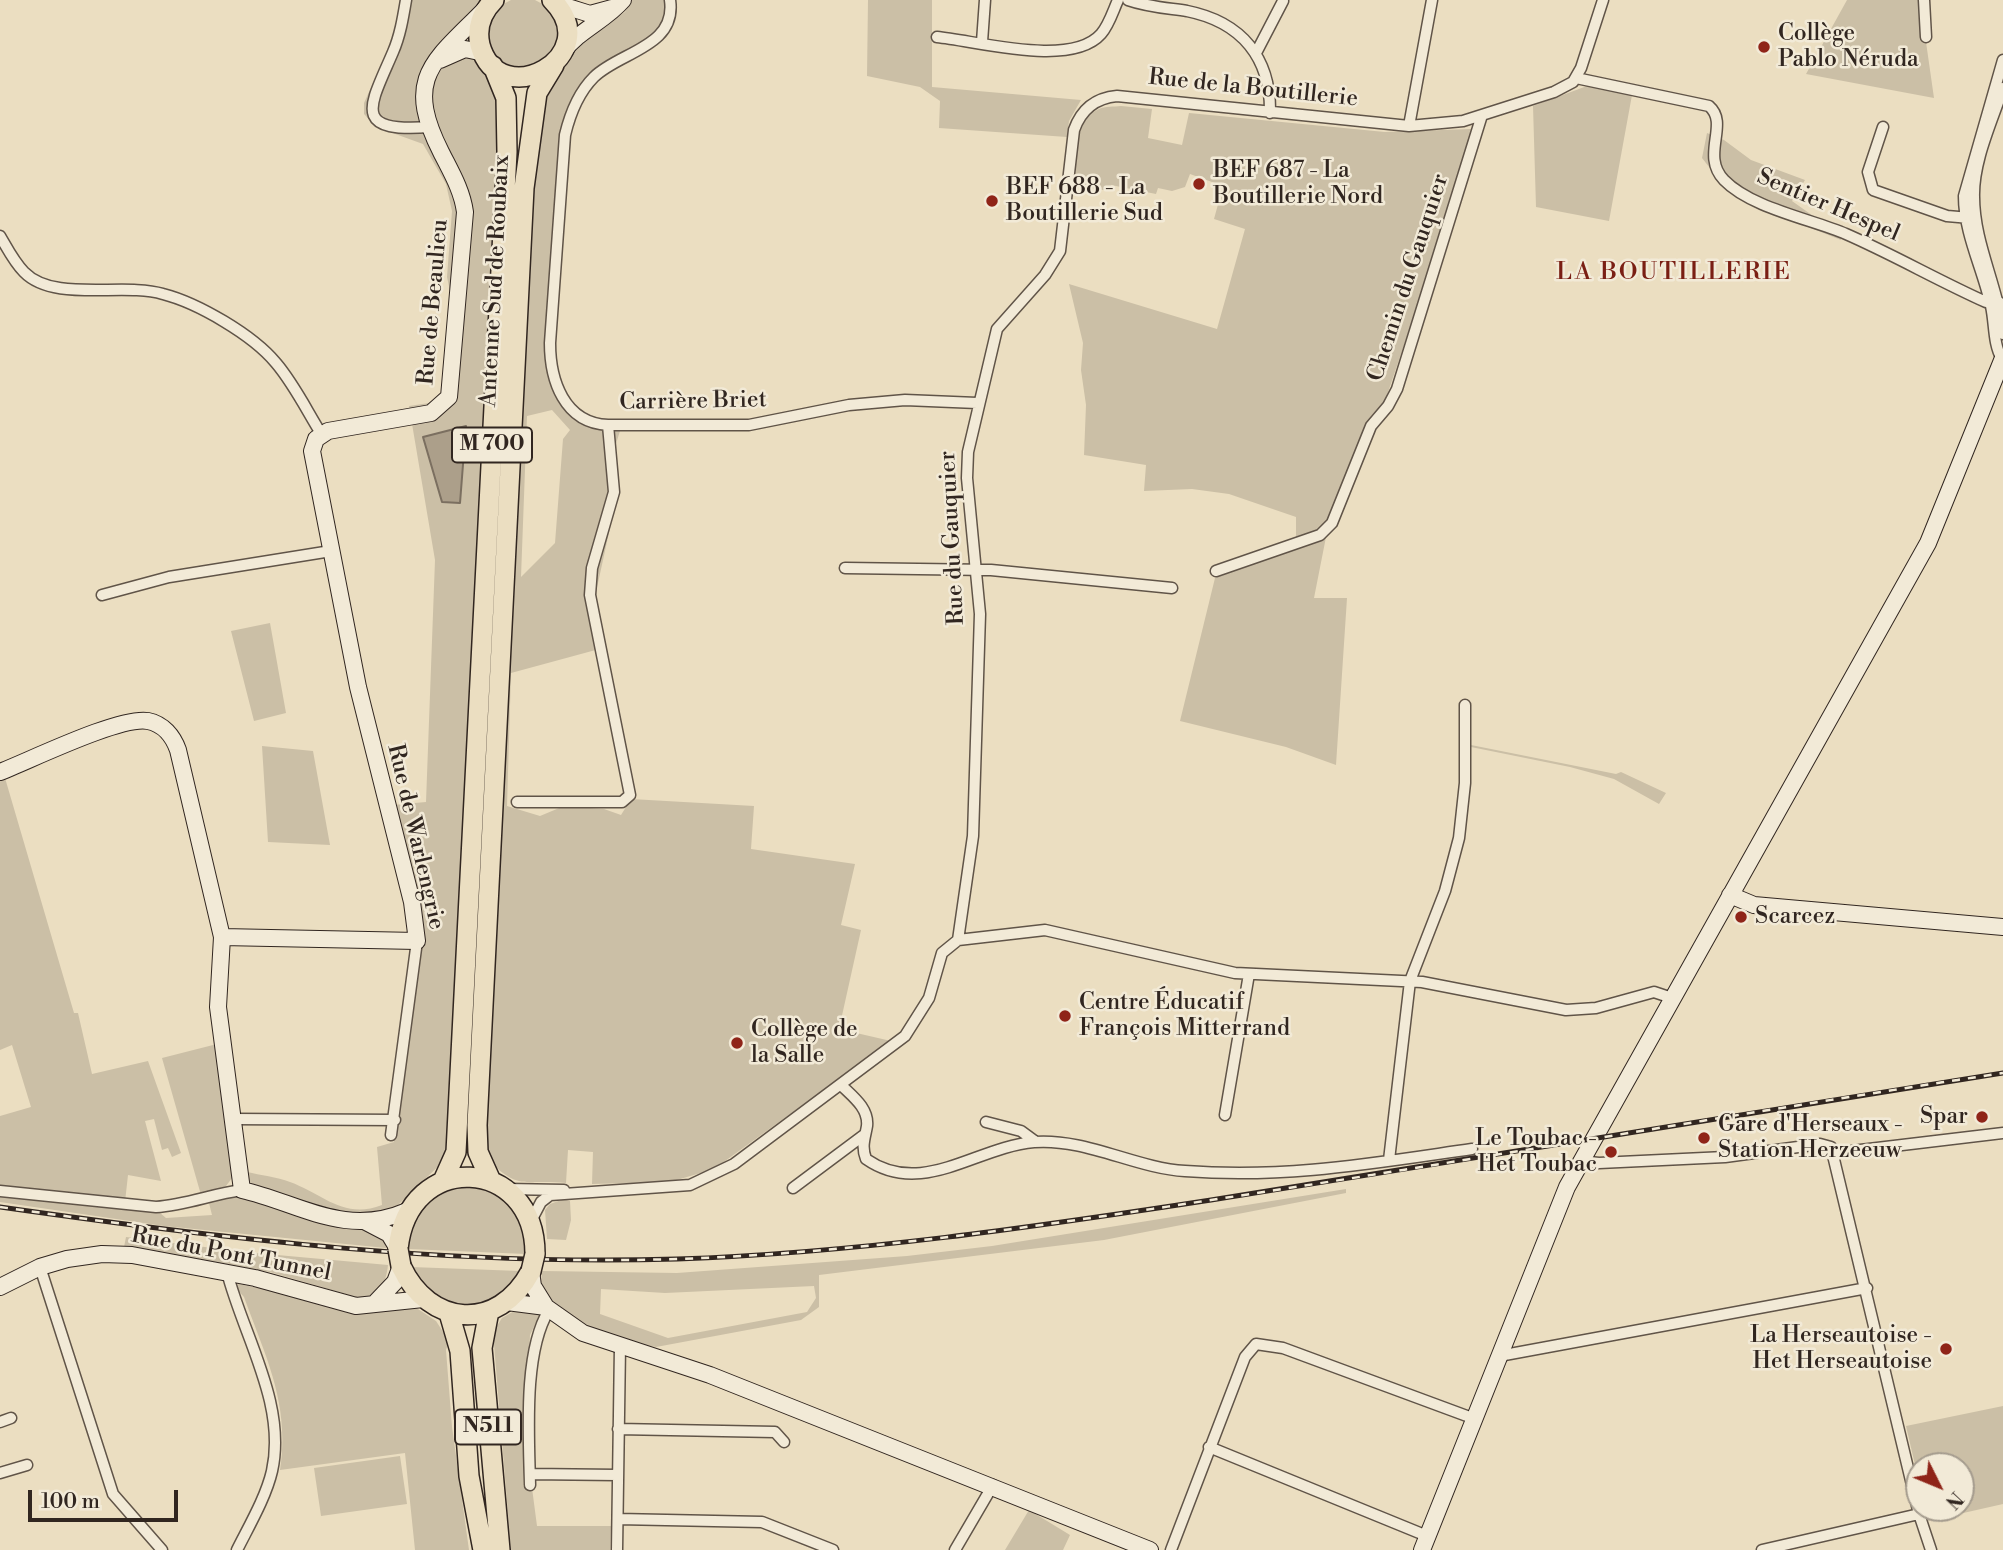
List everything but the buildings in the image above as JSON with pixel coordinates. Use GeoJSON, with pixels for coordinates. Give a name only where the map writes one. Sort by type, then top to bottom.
{"type":"FeatureCollection","features":[{"type":"Feature","properties":{"kind":"highway"},"geometry":{"type":"LineString","coordinates":[[489,60],[511,76],[526,77],[541,73],[558,58],[567,38],[566,24],[554,1]]}},
{"type":"Feature","properties":{"kind":"highway","name":"Antenne Sud de Roubaix"},"geometry":{"type":"LineString","coordinates":[[483,799],[507,152],[506,99],[479,29],[491,3]]}},
{"type":"Feature","properties":{"kind":"highway","name":"Antenne Sud de Roubaix"},"geometry":{"type":"LineString","coordinates":[[483,799],[526,169],[537,93],[558,58]]}},
{"type":"Feature","properties":{"kind":"highway"},"geometry":{"type":"LineString","coordinates":[[443,1181],[456,1152],[483,799]]}},
{"type":"Feature","properties":{"kind":"highway"},"geometry":{"type":"LineString","coordinates":[[483,799],[477,1142],[481,1161],[499,1185],[521,1203],[531,1221],[533,1263],[520,1290],[507,1302],[489,1311],[469,1315],[449,1313],[423,1299],[410,1285],[399,1257],[400,1227],[416,1198],[443,1181],[467,1177],[499,1185]]}},
{"type":"Feature","properties":{"kind":"highway","name":"N511"},"geometry":{"type":"LineString","coordinates":[[489,1311],[482,1348],[494,1548]]}},
{"type":"Feature","properties":{"kind":"highway","name":"N511"},"geometry":{"type":"LineString","coordinates":[[449,1313],[460,1351],[469,1476],[494,1548]]}},
{"type":"Feature","properties":{"kind":"street"},"geometry":{"type":"LineString","coordinates":[[406,0],[397,42],[372,98],[371,108],[375,118],[389,127],[430,127]]}},
{"type":"Feature","properties":{"kind":"street"},"geometry":{"type":"LineString","coordinates":[[608,425],[590,422],[571,410],[558,391],[551,367],[550,342],[565,135],[574,108],[586,85],[602,70],[656,38],[667,23],[670,0]]}},
{"type":"Feature","properties":{"kind":"street"},"geometry":{"type":"LineString","coordinates":[[982,42],[985,0]]}},
{"type":"Feature","properties":{"kind":"street"},"geometry":{"type":"LineString","coordinates":[[937,37],[1045,52],[1077,49],[1102,33],[1118,0]]}},
{"type":"Feature","properties":{"kind":"street"},"geometry":{"type":"LineString","coordinates":[[1128,0],[1211,19],[1235,32],[1256,53],[1268,78],[1270,113]]}},
{"type":"Feature","properties":{"kind":"street"},"geometry":{"type":"LineString","coordinates":[[1409,126],[1432,0]]}},
{"type":"Feature","properties":{"kind":"street"},"geometry":{"type":"LineString","coordinates":[[1576,78],[1603,0]]}},
{"type":"Feature","properties":{"kind":"street"},"geometry":{"type":"LineString","coordinates":[[1924,0],[1926,37]]}},
{"type":"Feature","properties":{"kind":"street"},"geometry":{"type":"LineString","coordinates":[[554,1],[594,14],[622,1]]}},
{"type":"Feature","properties":{"kind":"street"},"geometry":{"type":"LineString","coordinates":[[558,58],[575,38],[610,15],[622,1]]}},
{"type":"Feature","properties":{"kind":"street"},"geometry":{"type":"LineString","coordinates":[[1256,53],[1283,1]]}},
{"type":"Feature","properties":{"kind":"street","name":"Rue de Beaulieu"},"geometry":{"type":"LineString","coordinates":[[321,435],[431,413],[446,402],[451,391],[465,212],[458,186],[430,127],[424,100],[430,73],[443,48],[491,3]]}},
{"type":"Feature","properties":{"kind":"street"},"geometry":{"type":"LineString","coordinates":[[430,73],[446,55],[456,50],[474,49],[489,60]]}},
{"type":"Feature","properties":{"kind":"street"},"geometry":{"type":"LineString","coordinates":[[2003,60],[1965,187],[2003,334]]}},
{"type":"Feature","properties":{"kind":"street","name":"Rue de la Boutillerie"},"geometry":{"type":"LineString","coordinates":[[1093,103],[1117,96],[1409,126],[1448,124],[1560,90],[1576,78]]}},
{"type":"Feature","properties":{"kind":"street","name":"Sentier Hespel"},"geometry":{"type":"LineString","coordinates":[[1576,78],[1709,106],[1717,119],[1714,163],[1728,184],[1775,209],[1856,238],[1995,303]]}},
{"type":"Feature","properties":{"kind":"street"},"geometry":{"type":"LineString","coordinates":[[1971,218],[1976,174],[2003,88]]}},
{"type":"Feature","properties":{"kind":"street","name":"Rue du Gauquier"},"geometry":{"type":"LineString","coordinates":[[958,940],[974,836],[980,614],[967,465],[977,403],[999,324],[1045,275],[1057,257],[1065,225],[1074,131],[1082,113],[1093,103]]}},
{"type":"Feature","properties":{"kind":"street","name":"Chemin du Gauquier"},"geometry":{"type":"LineString","coordinates":[[1216,571],[1320,535],[1332,523],[1371,426],[1388,406],[1396,388],[1482,115]]}},
{"type":"Feature","properties":{"kind":"street"},"geometry":{"type":"LineString","coordinates":[[1883,127],[1868,172],[1873,190],[1947,216],[1971,218]]}},
{"type":"Feature","properties":{"kind":"street"},"geometry":{"type":"LineString","coordinates":[[0,236],[24,272],[42,284],[67,288],[161,293],[200,309],[244,336],[276,363],[321,435],[313,443],[312,459],[331,551],[169,577],[102,595]]}},
{"type":"Feature","properties":{"kind":"street"},"geometry":{"type":"LineString","coordinates":[[1209,1447],[1424,1543],[1579,1161],[1928,543],[2003,359],[1996,346],[1995,303]]}},
{"type":"Feature","properties":{"kind":"street","name":"Carrière Briet"},"geometry":{"type":"LineString","coordinates":[[517,802],[622,802],[630,795],[590,595],[592,568],[614,492],[608,425],[749,425],[859,404],[905,400],[977,403]]}},
{"type":"Feature","properties":{"kind":"street","name":"Rue de Warlengrie"},"geometry":{"type":"LineString","coordinates":[[331,551],[360,699],[412,902],[417,941],[391,1135]]}},
{"type":"Feature","properties":{"kind":"street"},"geometry":{"type":"LineString","coordinates":[[845,568],[976,570],[1172,588]]}},
{"type":"Feature","properties":{"kind":"street"},"geometry":{"type":"LineString","coordinates":[[1390,1160],[1410,981],[1456,856],[1465,783],[1465,705]]}},
{"type":"Feature","properties":{"kind":"street"},"geometry":{"type":"LineString","coordinates":[[0,772],[123,723],[146,720],[158,724],[174,740],[222,937],[218,1007],[242,1190]]}},
{"type":"Feature","properties":{"kind":"street"},"geometry":{"type":"LineString","coordinates":[[1730,895],[1754,905],[2003,927]]}},
{"type":"Feature","properties":{"kind":"street"},"geometry":{"type":"LineString","coordinates":[[531,1221],[541,1202],[550,1195],[690,1185],[734,1164],[911,1030],[929,998],[942,953],[958,940],[1045,930],[1197,966],[1249,974],[1410,981],[1566,1010],[1596,1008],[1654,992],[1672,998]]}},
{"type":"Feature","properties":{"kind":"street"},"geometry":{"type":"LineString","coordinates":[[222,937],[417,941]]}},
{"type":"Feature","properties":{"kind":"street"},"geometry":{"type":"LineString","coordinates":[[1225,1115],[1249,974]]}},
{"type":"Feature","properties":{"kind":"street"},"geometry":{"type":"LineString","coordinates":[[841,1085],[862,1107],[867,1118],[862,1146],[866,1158],[878,1166],[909,1175],[948,1168],[1014,1146],[1036,1142],[1064,1144],[1144,1162],[1160,1169],[1297,1173],[1472,1149]]}},
{"type":"Feature","properties":{"kind":"street"},"geometry":{"type":"LineString","coordinates":[[234,1119],[395,1120]]}},
{"type":"Feature","properties":{"kind":"street"},"geometry":{"type":"LineString","coordinates":[[986,1122],[1021,1131],[1036,1142]]}},
{"type":"Feature","properties":{"kind":"street"},"geometry":{"type":"LineString","coordinates":[[1835,1153],[2003,1133]]}},
{"type":"Feature","properties":{"kind":"street"},"geometry":{"type":"LineString","coordinates":[[793,1188],[864,1135]]}},
{"type":"Feature","properties":{"kind":"street"},"geometry":{"type":"LineString","coordinates":[[1579,1161],[1599,1163],[1725,1157],[1820,1144],[1831,1147],[1835,1153],[1905,1453]]}},
{"type":"Feature","properties":{"kind":"street"},"geometry":{"type":"LineString","coordinates":[[499,1185],[558,1188],[570,1192]]}},
{"type":"Feature","properties":{"kind":"street"},"geometry":{"type":"LineString","coordinates":[[0,1191],[156,1207],[176,1206],[242,1190],[307,1213],[364,1221],[389,1234],[399,1257],[396,1282],[374,1304]]}},
{"type":"Feature","properties":{"kind":"street"},"geometry":{"type":"LineString","coordinates":[[364,1221],[407,1211]]}},
{"type":"Feature","properties":{"kind":"street","name":"Rue du Pont Tunnel"},"geometry":{"type":"LineString","coordinates":[[0,1287],[40,1267],[67,1259],[122,1255],[227,1272],[356,1306],[423,1299]]}},
{"type":"Feature","properties":{"kind":"street"},"geometry":{"type":"LineString","coordinates":[[533,1263],[533,1286],[548,1308],[583,1333],[660,1356],[993,1485],[1150,1550]]}},
{"type":"Feature","properties":{"kind":"street"},"geometry":{"type":"LineString","coordinates":[[40,1267],[113,1494],[162,1550]]}},
{"type":"Feature","properties":{"kind":"street"},"geometry":{"type":"LineString","coordinates":[[227,1272],[267,1394],[276,1443],[272,1473],[237,1550]]}},
{"type":"Feature","properties":{"kind":"street"},"geometry":{"type":"LineString","coordinates":[[1499,1356],[1867,1288]]}},
{"type":"Feature","properties":{"kind":"street"},"geometry":{"type":"LineString","coordinates":[[507,1302],[548,1308]]}},
{"type":"Feature","properties":{"kind":"street"},"geometry":{"type":"LineString","coordinates":[[548,1308],[539,1326],[531,1394],[530,1480],[617,1475]]}},
{"type":"Feature","properties":{"kind":"street"},"geometry":{"type":"LineString","coordinates":[[1171,1550],[1245,1357],[1256,1344],[1283,1348],[1475,1419]]}},
{"type":"Feature","properties":{"kind":"street"},"geometry":{"type":"LineString","coordinates":[[617,1550],[620,1346]]}},
{"type":"Feature","properties":{"kind":"street"},"geometry":{"type":"LineString","coordinates":[[618,1429],[775,1432],[784,1442]]}},
{"type":"Feature","properties":{"kind":"street"},"geometry":{"type":"LineString","coordinates":[[0,1473],[27,1465]]}},
{"type":"Feature","properties":{"kind":"street"},"geometry":{"type":"LineString","coordinates":[[955,1550],[993,1485]]}},
{"type":"Feature","properties":{"kind":"street"},"geometry":{"type":"LineString","coordinates":[[1762,1550],[1905,1517]]}},
{"type":"Feature","properties":{"kind":"street"},"geometry":{"type":"LineString","coordinates":[[618,1518],[762,1522],[833,1550]]}},
{"type":"Feature","properties":{"kind":"street"},"geometry":{"type":"LineString","coordinates":[[1921,1522],[1930,1550]]}},
{"type":"Feature","properties":{"kind":"shaded area"},"geometry":{"type":"Polygon","coordinates":[[[516,-2],[530,-2],[543,4],[552,13],[558,40],[548,58],[530,68],[516,68],[503,62],[494,53],[488,40],[488,26],[494,13],[503,4],[516,-2]]]}},
{"type":"Feature","properties":{"kind":"shaded area"},"geometry":{"type":"Polygon","coordinates":[[[400,0],[485,0],[440,68],[460,53],[481,61],[501,96],[449,1156],[398,1205],[381,1213],[344,1215],[254,1185],[248,1180],[247,1172],[290,1182],[345,1207],[368,1209],[382,1205],[377,1147],[394,1142],[421,957],[421,933],[393,805],[426,802],[435,560],[409,406],[436,402],[443,394],[451,296],[447,277],[452,211],[446,184],[423,144],[376,127],[364,114],[364,103],[393,39],[400,0]]]}},
{"type":"Feature","properties":{"kind":"shaded area"},"geometry":{"type":"Polygon","coordinates":[[[632,0],[675,0],[673,18],[660,41],[599,78],[586,94],[572,126],[553,349],[564,391],[578,411],[597,418],[617,420],[620,431],[614,450],[619,487],[596,592],[603,648],[511,673],[507,806],[540,816],[564,806],[604,809],[621,815],[631,799],[754,806],[751,849],[855,864],[841,925],[861,930],[839,1029],[891,1041],[714,1169],[670,1182],[592,1184],[593,1152],[568,1150],[566,1183],[522,1182],[506,1175],[486,1157],[486,1123],[528,247],[542,102],[577,43],[625,12],[632,0]],[[552,410],[527,416],[521,577],[555,543],[563,439],[570,430],[552,410]]]}},
{"type":"Feature","properties":{"kind":"shaded area"},"geometry":{"type":"Polygon","coordinates":[[[868,0],[932,0],[932,87],[1081,100],[1069,121],[1067,137],[939,128],[940,101],[920,87],[867,76],[868,0]]]}},
{"type":"Feature","properties":{"kind":"shaded area"},"geometry":{"type":"Polygon","coordinates":[[[1847,0],[1920,0],[1934,98],[1806,74],[1847,0]]]}},
{"type":"Feature","properties":{"kind":"shaded area"},"geometry":{"type":"Polygon","coordinates":[[[1587,86],[1632,95],[1609,221],[1536,207],[1533,106],[1587,86]]]}},
{"type":"Feature","properties":{"kind":"shaded area"},"geometry":{"type":"Polygon","coordinates":[[[1121,106],[1152,109],[1148,138],[1182,145],[1189,113],[1385,132],[1471,129],[1474,139],[1385,401],[1371,416],[1328,525],[1296,541],[1296,517],[1229,494],[1192,489],[1144,491],[1146,465],[1084,455],[1086,405],[1081,370],[1083,343],[1069,284],[1217,329],[1245,229],[1214,219],[1223,186],[1190,174],[1185,187],[1172,191],[1158,188],[1156,194],[1111,185],[1110,191],[1075,186],[1076,154],[1084,123],[1099,109],[1121,106]]]}},
{"type":"Feature","properties":{"kind":"shaded area"},"geometry":{"type":"Polygon","coordinates":[[[1707,133],[1724,140],[1751,160],[1805,180],[1792,201],[1840,235],[1841,240],[1765,208],[1730,187],[1702,158],[1707,133]]]}},
{"type":"Feature","properties":{"kind":"shaded area"},"geometry":{"type":"Polygon","coordinates":[[[466,426],[460,503],[442,502],[423,437],[466,426]]]}},
{"type":"Feature","properties":{"kind":"shaded area"},"geometry":{"type":"Polygon","coordinates":[[[1326,537],[1314,598],[1347,598],[1336,765],[1286,747],[1180,721],[1215,578],[1326,537]]]}},
{"type":"Feature","properties":{"kind":"shaded area"},"geometry":{"type":"Polygon","coordinates":[[[270,623],[286,713],[254,721],[231,631],[270,623]]]}},
{"type":"Feature","properties":{"kind":"shaded area"},"geometry":{"type":"Polygon","coordinates":[[[1471,745],[1616,774],[1621,772],[1666,793],[1659,804],[1614,779],[1471,745]]]}},
{"type":"Feature","properties":{"kind":"shaded area"},"geometry":{"type":"Polygon","coordinates":[[[262,746],[313,751],[330,845],[268,842],[262,746]]]}},
{"type":"Feature","properties":{"kind":"shaded area"},"geometry":{"type":"Polygon","coordinates":[[[5,778],[74,1013],[78,1013],[92,1074],[148,1061],[181,1153],[172,1157],[168,1148],[162,1150],[154,1119],[145,1121],[161,1181],[128,1175],[125,1202],[0,1189],[0,1116],[31,1107],[12,1045],[0,1050],[0,780],[5,778]]]}},
{"type":"Feature","properties":{"kind":"shaded area"},"geometry":{"type":"Polygon","coordinates":[[[217,1044],[235,1174],[226,1186],[201,1195],[162,1058],[217,1044]]]}},
{"type":"Feature","properties":{"kind":"shaded area"},"geometry":{"type":"Polygon","coordinates":[[[473,1186],[498,1196],[513,1210],[521,1229],[526,1254],[408,1249],[413,1222],[427,1203],[447,1192],[473,1186]]]}},
{"type":"Feature","properties":{"kind":"shaded area"},"geometry":{"type":"Polygon","coordinates":[[[1346,1189],[1346,1193],[1104,1240],[819,1275],[819,1307],[801,1320],[656,1347],[624,1341],[624,1338],[575,1319],[554,1303],[541,1282],[542,1271],[677,1273],[907,1256],[992,1246],[1346,1189]],[[814,1286],[665,1293],[601,1289],[600,1314],[668,1338],[807,1312],[816,1298],[814,1286]]]}},
{"type":"Feature","properties":{"kind":"shaded area"},"geometry":{"type":"Polygon","coordinates":[[[0,1195],[160,1213],[166,1218],[212,1215],[208,1199],[243,1196],[364,1226],[385,1240],[386,1248],[164,1226],[0,1202],[0,1195]]]}},
{"type":"Feature","properties":{"kind":"shaded area"},"geometry":{"type":"Polygon","coordinates":[[[564,1199],[570,1201],[571,1220],[566,1240],[547,1239],[545,1210],[550,1204],[564,1199]]]}},
{"type":"Feature","properties":{"kind":"shaded area"},"geometry":{"type":"Polygon","coordinates":[[[126,1237],[244,1252],[388,1265],[380,1288],[372,1295],[359,1298],[270,1272],[124,1247],[126,1237]]]}},
{"type":"Feature","properties":{"kind":"shaded area"},"geometry":{"type":"Polygon","coordinates":[[[411,1267],[520,1271],[508,1288],[494,1299],[480,1305],[465,1306],[436,1294],[422,1283],[411,1267]]]}},
{"type":"Feature","properties":{"kind":"shaded area"},"geometry":{"type":"Polygon","coordinates":[[[238,1284],[294,1295],[352,1313],[415,1307],[436,1321],[449,1341],[446,1350],[452,1427],[469,1550],[415,1550],[405,1453],[280,1470],[282,1423],[279,1402],[244,1297],[236,1288],[238,1284]]]}},
{"type":"Feature","properties":{"kind":"shaded area"},"geometry":{"type":"Polygon","coordinates":[[[516,1310],[540,1314],[530,1335],[523,1486],[532,1488],[537,1526],[611,1526],[610,1550],[511,1550],[493,1332],[502,1318],[516,1310]]]}},
{"type":"Feature","properties":{"kind":"shaded area"},"geometry":{"type":"Polygon","coordinates":[[[2003,1406],[2003,1504],[1975,1510],[1975,1452],[1912,1452],[1906,1426],[2003,1406]]]}},
{"type":"Feature","properties":{"kind":"shaded area"},"geometry":{"type":"Polygon","coordinates":[[[400,1456],[407,1504],[321,1516],[314,1468],[400,1456]]]}},
{"type":"Feature","properties":{"kind":"shaded area"},"geometry":{"type":"Polygon","coordinates":[[[1029,1510],[1070,1535],[1063,1550],[1005,1550],[1029,1510]]]}},
{"type":"Feature","properties":{"kind":"railway"},"geometry":{"type":"LineString","coordinates":[[0,1207],[169,1230],[422,1254],[592,1260],[744,1256],[878,1245],[1078,1220],[2003,1073]]}},
{"type":"Feature","properties":{"kind":"place","name":"Collège Pablo Néruda"},"geometry":{"type":"Point","coordinates":[1764,47]}},
{"type":"Feature","properties":{"kind":"place","name":"BEF 687 - La Boutillerie Nord"},"geometry":{"type":"Point","coordinates":[1199,184]}},
{"type":"Feature","properties":{"kind":"place","name":"BEF 688 - La Boutillerie Sud"},"geometry":{"type":"Point","coordinates":[992,201]}},
{"type":"Feature","properties":{"kind":"place","name":"Scarcez"},"geometry":{"type":"Point","coordinates":[1741,917]}},
{"type":"Feature","properties":{"kind":"place","name":"Centre Éducatif François Mitterrand"},"geometry":{"type":"Point","coordinates":[1065,1016]}},
{"type":"Feature","properties":{"kind":"place","name":"Collège de la Salle"},"geometry":{"type":"Point","coordinates":[737,1043]}},
{"type":"Feature","properties":{"kind":"place","name":"Spar"},"geometry":{"type":"Point","coordinates":[1982,1117]}},
{"type":"Feature","properties":{"kind":"place","name":"Gare d'Herseaux - Station Herzeeuw"},"geometry":{"type":"Point","coordinates":[1704,1138]}},
{"type":"Feature","properties":{"kind":"place","name":"Le Toubac - Het Toubac"},"geometry":{"type":"Point","coordinates":[1611,1152]}},
{"type":"Feature","properties":{"kind":"place","name":"La Herseautoise - Het Herseautoise"},"geometry":{"type":"Point","coordinates":[1946,1349]}},
{"type":"Feature","properties":{"kind":"district","name":"LA BOUTILLERIE"},"geometry":{"type":"Point","coordinates":[1674,273]}}]}
